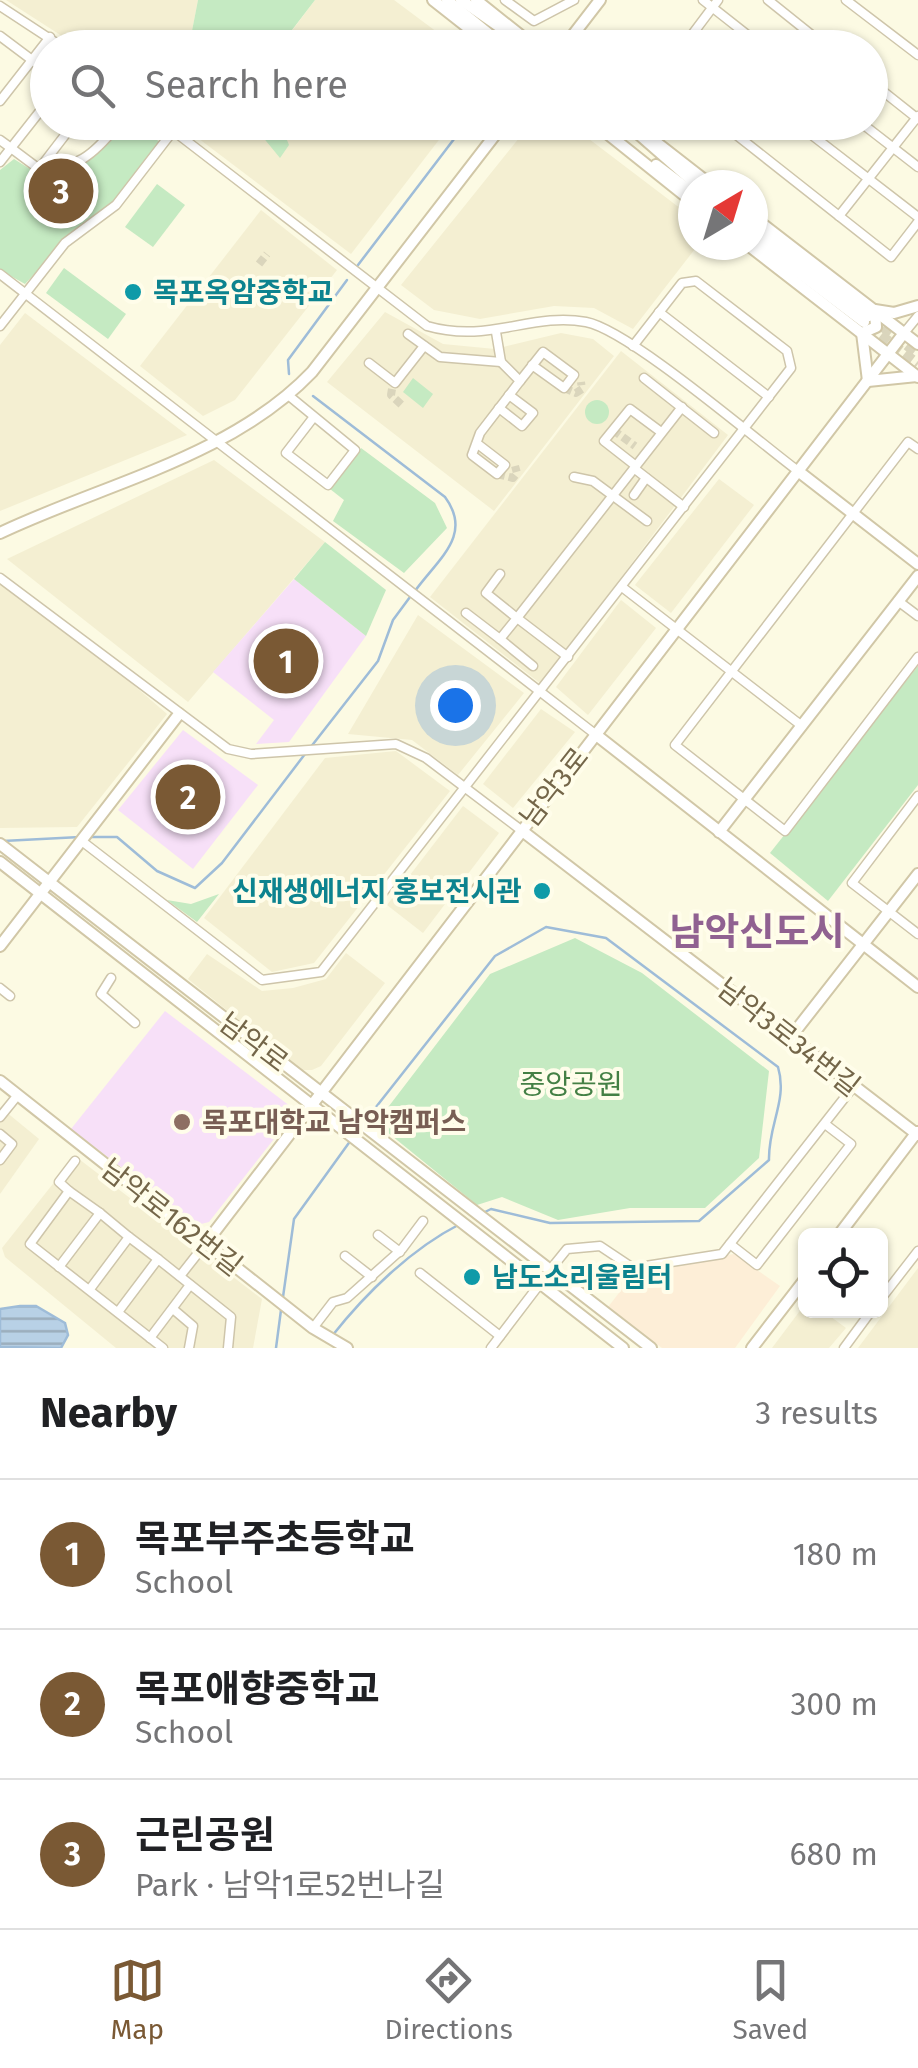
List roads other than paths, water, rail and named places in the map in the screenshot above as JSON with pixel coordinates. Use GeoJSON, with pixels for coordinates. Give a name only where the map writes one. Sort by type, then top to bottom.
{"type":"FeatureCollection","features":[{"type":"Feature","properties":{"kind":"street"},"geometry":{"type":"LineString","coordinates":[[433,0],[471,30]]}},
{"type":"Feature","properties":{"kind":"street"},"geometry":{"type":"LineString","coordinates":[[447,0],[484,30]]}},
{"type":"Feature","properties":{"kind":"street"},"geometry":{"type":"LineString","coordinates":[[461,0],[505,30]]}},
{"type":"Feature","properties":{"kind":"street"},"geometry":{"type":"LineString","coordinates":[[476,0],[511,30]]}},
{"type":"Feature","properties":{"kind":"street"},"geometry":{"type":"LineString","coordinates":[[505,0],[534,21],[574,0]]}},
{"type":"Feature","properties":{"kind":"street"},"geometry":{"type":"LineString","coordinates":[[577,30],[600,0]]}},
{"type":"Feature","properties":{"kind":"street"},"geometry":{"type":"LineString","coordinates":[[704,0],[715,4],[744,30]]}},
{"type":"Feature","properties":{"kind":"street"},"geometry":{"type":"LineString","coordinates":[[768,0],[806,30]]}},
{"type":"Feature","properties":{"kind":"street"},"geometry":{"type":"LineString","coordinates":[[846,0],[860,4],[918,56]]}},
{"type":"Feature","properties":{"kind":"street"},"geometry":{"type":"LineString","coordinates":[[696,30],[715,4]]}},
{"type":"Feature","properties":{"kind":"street"},"geometry":{"type":"LineString","coordinates":[[0,6],[39,30]]}},
{"type":"Feature","properties":{"kind":"street"},"geometry":{"type":"LineString","coordinates":[[0,36],[30,58]]}},
{"type":"Feature","properties":{"kind":"street"},"geometry":{"type":"LineString","coordinates":[[0,102],[30,63]]}},
{"type":"Feature","properties":{"kind":"street"},"geometry":{"type":"LineString","coordinates":[[0,84],[8,91]]}},
{"type":"Feature","properties":{"kind":"street"},"geometry":{"type":"LineString","coordinates":[[839,216],[918,118],[888,95]]}},
{"type":"Feature","properties":{"kind":"street"},"geometry":{"type":"LineString","coordinates":[[0,162],[30,123]]}},
{"type":"Feature","properties":{"kind":"street"},"geometry":{"type":"LineString","coordinates":[[0,140],[38,169],[88,159],[103,140]]}},
{"type":"Feature","properties":{"kind":"street"},"geometry":{"type":"LineString","coordinates":[[38,169],[61,140]]}},
{"type":"Feature","properties":{"kind":"street"},"geometry":{"type":"LineString","coordinates":[[0,326],[64,242],[116,204],[166,140]]}},
{"type":"Feature","properties":{"kind":"street"},"geometry":{"type":"LineString","coordinates":[[185,140],[427,326],[456,334],[582,321],[602,326],[918,564]]}},
{"type":"Feature","properties":{"kind":"street"},"geometry":{"type":"LineString","coordinates":[[0,533],[212,443],[288,396],[312,372],[491,140]]}},
{"type":"Feature","properties":{"kind":"street"},"geometry":{"type":"LineString","coordinates":[[614,140],[678,190]]}},
{"type":"Feature","properties":{"kind":"street"},"geometry":{"type":"LineString","coordinates":[[617,140],[678,182]]}},
{"type":"Feature","properties":{"kind":"street"},"geometry":{"type":"LineString","coordinates":[[642,140],[679,170]]}},
{"type":"Feature","properties":{"kind":"street"},"geometry":{"type":"LineString","coordinates":[[652,140],[691,170]]}},
{"type":"Feature","properties":{"kind":"street"},"geometry":{"type":"LineString","coordinates":[[743,140],[892,257],[918,220],[818,140]]}},
{"type":"Feature","properties":{"kind":"street"},"geometry":{"type":"LineString","coordinates":[[883,140],[918,167]]}},
{"type":"Feature","properties":{"kind":"street"},"geometry":{"type":"LineString","coordinates":[[768,231],[868,321],[889,354],[918,377]]}},
{"type":"Feature","properties":{"kind":"street"},"geometry":{"type":"LineString","coordinates":[[768,240],[868,321]]}},
{"type":"Feature","properties":{"kind":"street"},"geometry":{"type":"LineString","coordinates":[[768,249],[868,321]]}},
{"type":"Feature","properties":{"kind":"street"},"geometry":{"type":"LineString","coordinates":[[768,258],[868,321],[904,333],[918,344]]}},
{"type":"Feature","properties":{"kind":"street"},"geometry":{"type":"LineString","coordinates":[[0,274],[212,443],[595,734],[918,987]]}},
{"type":"Feature","properties":{"kind":"street"},"geometry":{"type":"LineString","coordinates":[[83,841],[258,978],[268,982],[313,976],[325,967],[791,368],[788,350],[696,281],[682,283],[633,346]]}},
{"type":"Feature","properties":{"kind":"street"},"geometry":{"type":"LineString","coordinates":[[868,321],[918,306]]}},
{"type":"Feature","properties":{"kind":"street"},"geometry":{"type":"LineString","coordinates":[[659,312],[769,396]]}},
{"type":"Feature","properties":{"kind":"street"},"geometry":{"type":"LineString","coordinates":[[904,333],[918,316]]}},
{"type":"Feature","properties":{"kind":"street"},"geometry":{"type":"LineString","coordinates":[[868,321],[868,381],[918,377]]}},
{"type":"Feature","properties":{"kind":"street"},"geometry":{"type":"LineString","coordinates":[[496,332],[501,362],[520,381]]}},
{"type":"Feature","properties":{"kind":"street","name":"남악3로"},"geometry":{"type":"LineString","coordinates":[[206,1244],[904,333]]}},
{"type":"Feature","properties":{"kind":"street"},"geometry":{"type":"LineString","coordinates":[[408,334],[440,357],[501,362]]}},
{"type":"Feature","properties":{"kind":"street"},"geometry":{"type":"LineString","coordinates":[[369,362],[394,386],[424,346]]}},
{"type":"Feature","properties":{"kind":"street"},"geometry":{"type":"LineString","coordinates":[[479,445],[480,433],[509,394],[542,352],[574,376],[564,388],[532,365]]}},
{"type":"Feature","properties":{"kind":"street"},"geometry":{"type":"LineString","coordinates":[[644,378],[714,433]]}},
{"type":"Feature","properties":{"kind":"street"},"geometry":{"type":"LineString","coordinates":[[499,408],[522,426],[532,414],[509,394]]}},
{"type":"Feature","properties":{"kind":"street"},"geometry":{"type":"LineString","coordinates":[[288,396],[354,450],[328,485],[286,453],[313,418]]}},
{"type":"Feature","properties":{"kind":"street"},"geometry":{"type":"LineString","coordinates":[[500,640],[582,540],[611,494],[682,407]]}},
{"type":"Feature","properties":{"kind":"street"},"geometry":{"type":"LineString","coordinates":[[661,432],[630,408],[604,441],[684,507]]}},
{"type":"Feature","properties":{"kind":"street"},"geometry":{"type":"LineString","coordinates":[[918,449],[908,442],[675,746],[785,830],[918,657]]}},
{"type":"Feature","properties":{"kind":"street"},"geometry":{"type":"LineString","coordinates":[[574,477],[593,480],[646,521]]}},
{"type":"Feature","properties":{"kind":"street"},"geometry":{"type":"LineString","coordinates":[[634,494],[646,478]]}},
{"type":"Feature","properties":{"kind":"street"},"geometry":{"type":"LineString","coordinates":[[500,574],[486,593],[568,657]]}},
{"type":"Feature","properties":{"kind":"street"},"geometry":{"type":"LineString","coordinates":[[719,832],[918,576]]}},
{"type":"Feature","properties":{"kind":"street"},"geometry":{"type":"LineString","coordinates":[[0,578],[228,749],[277,752],[396,744],[426,758],[521,830]]}},
{"type":"Feature","properties":{"kind":"street"},"geometry":{"type":"LineString","coordinates":[[622,587],[802,726]]}},
{"type":"Feature","properties":{"kind":"street"},"geometry":{"type":"LineString","coordinates":[[898,601],[918,616]]}},
{"type":"Feature","properties":{"kind":"street"},"geometry":{"type":"LineString","coordinates":[[466,613],[534,666]]}},
{"type":"Feature","properties":{"kind":"street"},"geometry":{"type":"LineString","coordinates":[[0,946],[179,714]]}},
{"type":"Feature","properties":{"kind":"street"},"geometry":{"type":"LineString","coordinates":[[918,796],[852,883],[918,934]]}},
{"type":"Feature","properties":{"kind":"street","name":"남악3로34번길"},"geometry":{"type":"LineString","coordinates":[[521,830],[917,1134]]}},
{"type":"Feature","properties":{"kind":"street","name":"남악로"},"geometry":{"type":"LineString","coordinates":[[0,844],[652,1348]]}},
{"type":"Feature","properties":{"kind":"street","name":"남악로"},"geometry":{"type":"LineString","coordinates":[[0,862],[623,1348]]}},
{"type":"Feature","properties":{"kind":"street"},"geometry":{"type":"LineString","coordinates":[[790,1038],[918,874]]}},
{"type":"Feature","properties":{"kind":"street"},"geometry":{"type":"LineString","coordinates":[[111,978],[101,994],[136,1022]]}},
{"type":"Feature","properties":{"kind":"street"},"geometry":{"type":"LineString","coordinates":[[0,988],[10,996]]}},
{"type":"Feature","properties":{"kind":"street","name":"남악로162번길"},"geometry":{"type":"LineString","coordinates":[[0,1081],[315,1329],[347,1348]]}},
{"type":"Feature","properties":{"kind":"street"},"geometry":{"type":"LineString","coordinates":[[550,1270],[567,1248],[600,1246],[634,1268],[722,1254],[854,1086]]}},
{"type":"Feature","properties":{"kind":"street"},"geometry":{"type":"LineString","coordinates":[[0,1117],[17,1096]]}},
{"type":"Feature","properties":{"kind":"street"},"geometry":{"type":"LineString","coordinates":[[730,1244],[758,1265],[851,1144],[825,1124]]}},
{"type":"Feature","properties":{"kind":"street"},"geometry":{"type":"LineString","coordinates":[[0,1134],[12,1144],[0,1160]]}},
{"type":"Feature","properties":{"kind":"street"},"geometry":{"type":"LineString","coordinates":[[844,1228],[917,1134]]}},
{"type":"Feature","properties":{"kind":"street"},"geometry":{"type":"LineString","coordinates":[[75,1161],[58,1182],[231,1317],[228,1348]]}},
{"type":"Feature","properties":{"kind":"street"},"geometry":{"type":"LineString","coordinates":[[69,1191],[30,1244],[163,1348]]}},
{"type":"Feature","properties":{"kind":"street"},"geometry":{"type":"LineString","coordinates":[[60,1267],[100,1214]]}},
{"type":"Feature","properties":{"kind":"street"},"geometry":{"type":"LineString","coordinates":[[315,1329],[333,1302],[347,1298],[400,1252],[423,1221]]}},
{"type":"Feature","properties":{"kind":"street"},"geometry":{"type":"LineString","coordinates":[[378,1234],[400,1252]]}},
{"type":"Feature","properties":{"kind":"street"},"geometry":{"type":"LineString","coordinates":[[90,1289],[129,1236]]}},
{"type":"Feature","properties":{"kind":"street"},"geometry":{"type":"LineString","coordinates":[[180,1276],[206,1244]]}},
{"type":"Feature","properties":{"kind":"street"},"geometry":{"type":"LineString","coordinates":[[888,1290],[918,1251]]}},
{"type":"Feature","properties":{"kind":"street"},"geometry":{"type":"LineString","coordinates":[[345,1256],[372,1276]]}},
{"type":"Feature","properties":{"kind":"street"},"geometry":{"type":"LineString","coordinates":[[118,1312],[158,1259]]}},
{"type":"Feature","properties":{"kind":"street"},"geometry":{"type":"LineString","coordinates":[[420,1272],[500,1336]]}},
{"type":"Feature","properties":{"kind":"street"},"geometry":{"type":"LineString","coordinates":[[150,1338],[190,1285]]}},
{"type":"Feature","properties":{"kind":"street"},"geometry":{"type":"LineString","coordinates":[[490,1348],[539,1285]]}},
{"type":"Feature","properties":{"kind":"street"},"geometry":{"type":"LineString","coordinates":[[752,1348],[798,1288]]}},
{"type":"Feature","properties":{"kind":"street"},"geometry":{"type":"LineString","coordinates":[[173,1309],[193,1326],[189,1348]]}},
{"type":"Feature","properties":{"kind":"street"},"geometry":{"type":"LineString","coordinates":[[844,1348],[866,1318]]}},
{"type":"Feature","properties":{"kind":"water"},"geometry":{"type":"Polygon","coordinates":[[[36,1306],[65,1323],[68,1335],[61,1348],[0,1347],[0,1309],[36,1306]]]}},
{"type":"Feature","properties":{"kind":"waterway"},"geometry":{"type":"LineString","coordinates":[[358,265],[453,140]]}},
{"type":"Feature","properties":{"kind":"waterway"},"geometry":{"type":"LineString","coordinates":[[289,374],[288,360],[347,280]]}},
{"type":"Feature","properties":{"kind":"waterway"},"geometry":{"type":"LineString","coordinates":[[313,396],[445,497],[453,511],[456,523],[449,546],[415,591]]}},
{"type":"Feature","properties":{"kind":"waterway"},"geometry":{"type":"LineString","coordinates":[[310,748],[378,661],[393,620],[410,597]]}},
{"type":"Feature","properties":{"kind":"waterway"},"geometry":{"type":"LineString","coordinates":[[88,837],[117,837],[157,871],[195,888],[222,863],[305,754]]}},
{"type":"Feature","properties":{"kind":"waterway"},"geometry":{"type":"LineString","coordinates":[[3,841],[80,837]]}},
{"type":"Feature","properties":{"kind":"waterway"},"geometry":{"type":"LineString","coordinates":[[365,1121],[495,956],[546,927],[606,938],[778,1067],[781,1091],[769,1160],[699,1221],[550,1223],[491,1209],[481,1214]]}},
{"type":"Feature","properties":{"kind":"waterway"},"geometry":{"type":"LineString","coordinates":[[283,1297],[294,1219],[351,1140]]}},
{"type":"Feature","properties":{"kind":"waterway"},"geometry":{"type":"LineString","coordinates":[[332,1336],[390,1273],[460,1224]]}},
{"type":"Feature","properties":{"kind":"waterway"},"geometry":{"type":"LineString","coordinates":[[276,1348],[281,1310]]}},
{"type":"Feature","properties":{"kind":"tunnel"},"geometry":{"type":"LineString","coordinates":[[259,264],[267,254]]}},
{"type":"Feature","properties":{"kind":"tunnel"},"geometry":{"type":"LineString","coordinates":[[871,318],[918,354]]}},
{"type":"Feature","properties":{"kind":"tunnel"},"geometry":{"type":"LineString","coordinates":[[869,326],[918,364]]}},
{"type":"Feature","properties":{"kind":"tunnel"},"geometry":{"type":"LineString","coordinates":[[564,388],[576,393],[582,389],[581,382]]}},
{"type":"Feature","properties":{"kind":"tunnel"},"geometry":{"type":"LineString","coordinates":[[392,389],[391,395],[404,407]]}},
{"type":"Feature","properties":{"kind":"tunnel"},"geometry":{"type":"LineString","coordinates":[[613,430],[635,446]]}},
{"type":"Feature","properties":{"kind":"tunnel"},"geometry":{"type":"LineString","coordinates":[[497,474],[513,478],[517,473],[515,466]]}},
{"type":"Feature","properties":{"kind":"place","name":"근린공원"},"geometry":{"type":"Point","coordinates":[61,191]}},
{"type":"Feature","properties":{"kind":"place","name":"목포옥암중학교"},"geometry":{"type":"Point","coordinates":[133,292]}},
{"type":"Feature","properties":{"kind":"place","name":"목포부주초등학교"},"geometry":{"type":"Point","coordinates":[286,661]}},
{"type":"Feature","properties":{"kind":"place","name":"목포애향중학교"},"geometry":{"type":"Point","coordinates":[188,797]}},
{"type":"Feature","properties":{"kind":"place","name":"신재생에너지 홍보전시관"},"geometry":{"type":"Point","coordinates":[542,891]}},
{"type":"Feature","properties":{"kind":"place","name":"목포대학교 남악캠퍼스"},"geometry":{"type":"Point","coordinates":[182,1122]}},
{"type":"Feature","properties":{"kind":"place","name":"남도소리울림터"},"geometry":{"type":"Point","coordinates":[472,1277]}},
{"type":"Feature","properties":{"kind":"district","name":"남악신도시"},"geometry":{"type":"Point","coordinates":[757,932]}},
{"type":"Feature","properties":{"kind":"park label","name":"중앙공원"},"geometry":{"type":"Point","coordinates":[571,1084]}}]}
